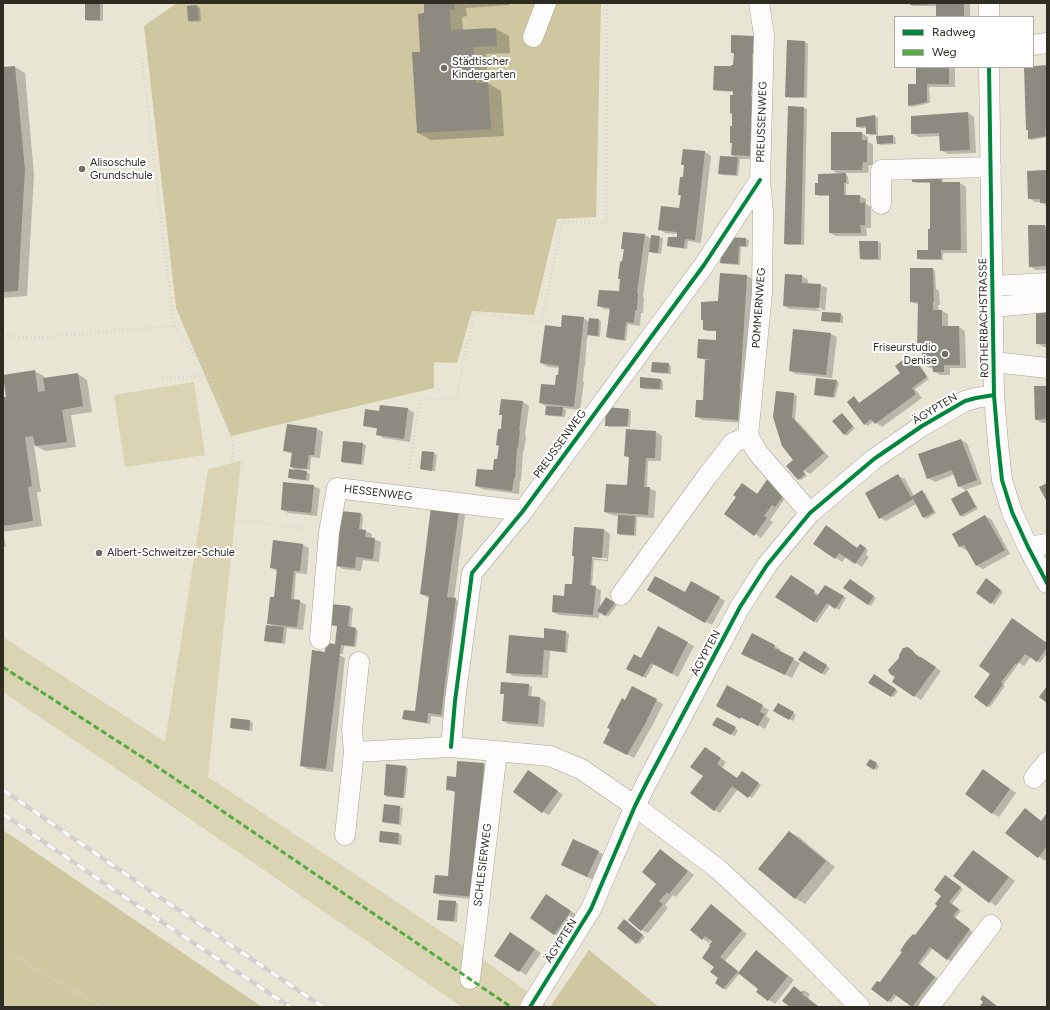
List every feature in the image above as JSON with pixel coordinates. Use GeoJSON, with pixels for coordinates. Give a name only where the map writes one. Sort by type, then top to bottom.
{"type":"FeatureCollection","features":[{"type":"Feature","properties":{"kind":"street"},"geometry":{"type":"LineString","coordinates":[[533,37],[546,3]]}},
{"type":"Feature","properties":{"kind":"street","name":"PREUSSENWEG"},"geometry":{"type":"LineString","coordinates":[[451,747],[455,701],[472,573],[522,511],[704,265],[760,180],[764,35],[759,3]]}},
{"type":"Feature","properties":{"kind":"street"},"geometry":{"type":"LineString","coordinates":[[989,3],[989,16]]}},
{"type":"Feature","properties":{"kind":"street"},"geometry":{"type":"LineString","coordinates":[[1034,45],[1047,43]]}},
{"type":"Feature","properties":{"kind":"street","name":"ROTHERBACHSTRASSE"},"geometry":{"type":"LineString","coordinates":[[989,68],[994,306],[994,395],[1002,480],[1012,512],[1047,583]]}},
{"type":"Feature","properties":{"kind":"street"},"geometry":{"type":"LineString","coordinates":[[881,204],[881,170],[991,167]]}},
{"type":"Feature","properties":{"kind":"street","name":"POMMERNWEG"},"geometry":{"type":"LineString","coordinates":[[748,436],[762,293],[763,212],[760,180]]}},
{"type":"Feature","properties":{"kind":"street"},"geometry":{"type":"LineString","coordinates":[[993,286],[1047,283]]}},
{"type":"Feature","properties":{"kind":"street"},"geometry":{"type":"LineString","coordinates":[[994,306],[1047,302]]}},
{"type":"Feature","properties":{"kind":"street"},"geometry":{"type":"LineString","coordinates":[[994,362],[1047,368]]}},
{"type":"Feature","properties":{"kind":"street","name":"ÄGYPTEN"},"geometry":{"type":"LineString","coordinates":[[530,1007],[592,909],[635,806],[740,607],[767,565],[810,513],[874,459],[922,426],[965,401],[994,395]]}},
{"type":"Feature","properties":{"kind":"street"},"geometry":{"type":"LineString","coordinates":[[620,595],[733,443],[748,436],[758,452],[810,513]]}},
{"type":"Feature","properties":{"kind":"street","name":"HESSENWEG"},"geometry":{"type":"LineString","coordinates":[[320,639],[329,532],[337,488],[522,511]]}},
{"type":"Feature","properties":{"kind":"street"},"geometry":{"type":"LineString","coordinates":[[1028,547],[1047,544]]}},
{"type":"Feature","properties":{"kind":"street"},"geometry":{"type":"LineString","coordinates":[[345,835],[354,752],[352,730],[360,662]]}},
{"type":"Feature","properties":{"kind":"street"},"geometry":{"type":"LineString","coordinates":[[354,752],[451,747],[550,756],[581,769],[635,806],[718,869],[791,937],[860,1007]]}},
{"type":"Feature","properties":{"kind":"street","name":"SCHLESIERWEG"},"geometry":{"type":"LineString","coordinates":[[470,979],[497,752]]}},
{"type":"Feature","properties":{"kind":"street"},"geometry":{"type":"LineString","coordinates":[[1034,778],[1047,762]]}},
{"type":"Feature","properties":{"kind":"street"},"geometry":{"type":"LineString","coordinates":[[929,1007],[991,926]]}},
{"type":"Feature","properties":{"kind":"path"},"geometry":{"type":"LineString","coordinates":[[404,496],[420,398],[456,400],[474,313],[541,322],[563,221],[606,224],[608,3]]}},
{"type":"Feature","properties":{"kind":"path"},"geometry":{"type":"LineString","coordinates":[[142,59],[174,326],[210,375],[233,444],[230,519],[181,782]]}},
{"type":"Feature","properties":{"kind":"path"},"geometry":{"type":"LineString","coordinates":[[3,335],[33,338],[174,326]]}},
{"type":"Feature","properties":{"kind":"path"},"geometry":{"type":"LineString","coordinates":[[163,379],[210,375]]}},
{"type":"Feature","properties":{"kind":"path"},"geometry":{"type":"LineString","coordinates":[[230,519],[329,532]]}},
{"type":"Feature","properties":{"kind":"path"},"geometry":{"type":"LineString","coordinates":[[3,950],[102,1007]]}},
{"type":"Feature","properties":{"kind":"shaded area"},"geometry":{"type":"Polygon","coordinates":[[[177,3],[601,3],[596,217],[557,219],[534,315],[472,311],[457,363],[434,362],[434,388],[231,436],[176,308],[144,26],[177,3]]]}},
{"type":"Feature","properties":{"kind":"shaded area"},"geometry":{"type":"Polygon","coordinates":[[[194,382],[205,455],[125,467],[114,395],[194,382]]]}},
{"type":"Feature","properties":{"kind":"shaded area"},"geometry":{"type":"Polygon","coordinates":[[[241,461],[208,777],[480,957],[548,1007],[462,1007],[3,692],[3,637],[165,742],[208,469],[241,461]]]}},
{"type":"Feature","properties":{"kind":"shaded area"},"geometry":{"type":"Polygon","coordinates":[[[3,830],[262,1007],[3,1007],[3,830]]]}},
{"type":"Feature","properties":{"kind":"shaded area"},"geometry":{"type":"Polygon","coordinates":[[[589,950],[659,1007],[550,1007],[589,950]]]}},
{"type":"Feature","properties":{"kind":"building"},"geometry":{"type":"Polygon","coordinates":[[[85,3],[100,3],[100,20],[85,20],[85,3]]]}},
{"type":"Feature","properties":{"kind":"building","name":"Städtischer Kindergarten"},"geometry":{"type":"Polygon","coordinates":[[[424,3],[454,3],[455,10],[450,10],[451,30],[496,28],[497,46],[473,47],[476,83],[488,83],[491,129],[417,133],[412,52],[420,52],[418,14],[424,13],[424,3]]]}},
{"type":"Feature","properties":{"kind":"building"},"geometry":{"type":"Polygon","coordinates":[[[910,3],[964,3],[964,16],[936,16],[936,4],[910,5],[910,3]]]}},
{"type":"Feature","properties":{"kind":"building"},"geometry":{"type":"Polygon","coordinates":[[[197,5],[199,20],[188,21],[187,6],[197,5]]]}},
{"type":"Feature","properties":{"kind":"building"},"geometry":{"type":"Polygon","coordinates":[[[731,35],[754,36],[752,54],[753,84],[751,96],[753,96],[751,114],[752,144],[750,143],[750,156],[731,155],[732,143],[730,143],[730,126],[732,126],[732,113],[730,114],[730,95],[733,95],[733,91],[713,90],[714,66],[733,65],[734,53],[731,53],[731,35]]]}},
{"type":"Feature","properties":{"kind":"building"},"geometry":{"type":"Polygon","coordinates":[[[787,40],[805,41],[804,97],[785,97],[787,40]]]}},
{"type":"Feature","properties":{"kind":"building"},"geometry":{"type":"Polygon","coordinates":[[[1047,65],[1047,129],[1045,129],[1046,136],[1028,139],[1028,130],[1026,130],[1024,68],[1034,68],[1034,66],[1047,65]]]}},
{"type":"Feature","properties":{"kind":"building"},"geometry":{"type":"Polygon","coordinates":[[[15,66],[25,169],[18,291],[3,292],[3,67],[15,66]]]}},
{"type":"Feature","properties":{"kind":"building"},"geometry":{"type":"Polygon","coordinates":[[[916,68],[949,68],[949,84],[927,84],[927,102],[908,106],[908,84],[916,84],[916,68]]]}},
{"type":"Feature","properties":{"kind":"building"},"geometry":{"type":"Polygon","coordinates":[[[788,106],[804,107],[801,244],[784,244],[788,106]]]}},
{"type":"Feature","properties":{"kind":"building"},"geometry":{"type":"Polygon","coordinates":[[[968,112],[970,150],[940,151],[939,133],[911,134],[911,116],[968,112]]]}},
{"type":"Feature","properties":{"kind":"building"},"geometry":{"type":"Polygon","coordinates":[[[875,115],[876,134],[866,134],[866,126],[856,127],[856,118],[875,115]]]}},
{"type":"Feature","properties":{"kind":"building"},"geometry":{"type":"Polygon","coordinates":[[[831,132],[862,132],[862,140],[867,140],[867,162],[863,162],[862,170],[831,170],[831,132]]]}},
{"type":"Feature","properties":{"kind":"building"},"geometry":{"type":"Polygon","coordinates":[[[893,135],[893,143],[877,144],[876,136],[893,135]]]}},
{"type":"Feature","properties":{"kind":"building"},"geometry":{"type":"Polygon","coordinates":[[[683,149],[705,151],[695,240],[685,239],[684,248],[667,246],[668,237],[677,237],[677,232],[658,230],[661,206],[679,208],[681,195],[678,195],[680,177],[683,177],[684,165],[681,165],[683,149]]]}},
{"type":"Feature","properties":{"kind":"building"},"geometry":{"type":"Polygon","coordinates":[[[720,156],[738,157],[736,175],[718,174],[720,156]]]}},
{"type":"Feature","properties":{"kind":"building"},"geometry":{"type":"Polygon","coordinates":[[[1047,170],[1047,203],[1040,203],[1040,199],[1028,199],[1027,171],[1047,170]]]}},
{"type":"Feature","properties":{"kind":"building"},"geometry":{"type":"Polygon","coordinates":[[[846,173],[844,195],[860,195],[860,203],[865,202],[865,225],[860,225],[861,233],[829,233],[829,195],[815,195],[815,183],[818,183],[818,174],[846,173]]]}},
{"type":"Feature","properties":{"kind":"building"},"geometry":{"type":"Polygon","coordinates":[[[912,173],[941,173],[941,182],[960,182],[961,250],[941,250],[941,259],[917,259],[917,250],[928,250],[928,229],[930,229],[930,182],[912,182],[912,173]]]}},
{"type":"Feature","properties":{"kind":"building"},"geometry":{"type":"Polygon","coordinates":[[[1028,225],[1045,225],[1047,234],[1047,266],[1029,267],[1028,225]]]}},
{"type":"Feature","properties":{"kind":"building"},"geometry":{"type":"Polygon","coordinates":[[[623,232],[645,234],[637,293],[637,310],[635,310],[634,323],[626,322],[624,340],[606,337],[610,308],[597,306],[599,290],[619,291],[620,279],[618,279],[620,262],[622,261],[624,249],[621,249],[623,232]]]}},
{"type":"Feature","properties":{"kind":"building"},"geometry":{"type":"Polygon","coordinates":[[[651,235],[660,236],[658,253],[649,252],[651,235]]]}},
{"type":"Feature","properties":{"kind":"building"},"geometry":{"type":"Polygon","coordinates":[[[728,237],[746,238],[746,246],[739,246],[738,264],[720,263],[722,245],[728,237]]]}},
{"type":"Feature","properties":{"kind":"building"},"geometry":{"type":"Polygon","coordinates":[[[859,241],[878,241],[878,259],[860,259],[859,241]]]}},
{"type":"Feature","properties":{"kind":"building"},"geometry":{"type":"Polygon","coordinates":[[[910,268],[933,268],[933,310],[942,310],[942,326],[959,326],[960,365],[944,365],[944,372],[933,372],[932,365],[923,365],[922,349],[917,349],[918,302],[910,302],[910,268]]]}},
{"type":"Feature","properties":{"kind":"building"},"geometry":{"type":"Polygon","coordinates":[[[720,273],[747,275],[740,390],[743,390],[740,391],[738,420],[695,417],[696,400],[703,400],[705,360],[713,360],[697,358],[698,339],[716,340],[716,331],[703,330],[703,320],[701,320],[701,302],[718,301],[720,273]]]}},
{"type":"Feature","properties":{"kind":"building"},"geometry":{"type":"Polygon","coordinates":[[[785,274],[802,275],[802,283],[821,284],[819,308],[783,306],[785,274]]]}},
{"type":"Feature","properties":{"kind":"building"},"geometry":{"type":"Polygon","coordinates":[[[1036,308],[1047,308],[1047,344],[1036,344],[1036,308]]]}},
{"type":"Feature","properties":{"kind":"building"},"geometry":{"type":"Polygon","coordinates":[[[822,312],[841,313],[840,322],[821,321],[822,312]]]}},
{"type":"Feature","properties":{"kind":"building"},"geometry":{"type":"Polygon","coordinates":[[[562,315],[584,317],[574,407],[539,403],[541,384],[555,385],[559,366],[540,363],[545,325],[561,327],[562,315]]]}},
{"type":"Feature","properties":{"kind":"building"},"geometry":{"type":"Polygon","coordinates":[[[589,318],[599,319],[598,336],[587,335],[589,318]]]}},
{"type":"Feature","properties":{"kind":"building"},"geometry":{"type":"Polygon","coordinates":[[[793,329],[831,333],[826,375],[789,371],[793,329]]]}},
{"type":"Feature","properties":{"kind":"building"},"geometry":{"type":"Polygon","coordinates":[[[904,359],[907,364],[915,359],[927,377],[912,388],[916,394],[875,424],[871,419],[864,425],[847,402],[854,396],[859,403],[900,373],[895,366],[904,359]]]}},
{"type":"Feature","properties":{"kind":"building"},"geometry":{"type":"Polygon","coordinates":[[[652,362],[669,363],[668,373],[651,372],[652,362]]]}},
{"type":"Feature","properties":{"kind":"building"},"geometry":{"type":"Polygon","coordinates":[[[35,370],[38,392],[45,391],[43,378],[78,373],[83,406],[62,410],[67,442],[35,446],[33,436],[25,437],[32,486],[28,487],[33,521],[3,526],[3,397],[6,397],[3,375],[35,370]]]}},
{"type":"Feature","properties":{"kind":"building"},"geometry":{"type":"Polygon","coordinates":[[[640,377],[661,379],[660,389],[640,388],[640,377]]]}},
{"type":"Feature","properties":{"kind":"building"},"geometry":{"type":"Polygon","coordinates":[[[816,378],[837,380],[833,397],[814,395],[816,378]]]}},
{"type":"Feature","properties":{"kind":"building"},"geometry":{"type":"Polygon","coordinates":[[[1034,386],[1047,386],[1047,419],[1035,420],[1034,386]]]}},
{"type":"Feature","properties":{"kind":"building"},"geometry":{"type":"Polygon","coordinates":[[[776,391],[794,393],[792,417],[824,453],[803,471],[805,474],[798,480],[786,466],[793,460],[782,446],[773,417],[776,391]]]}},
{"type":"Feature","properties":{"kind":"building"},"geometry":{"type":"Polygon","coordinates":[[[501,399],[523,401],[515,478],[512,491],[475,486],[477,469],[493,470],[494,459],[497,459],[499,446],[496,445],[498,429],[501,429],[502,415],[499,415],[501,399]]]}},
{"type":"Feature","properties":{"kind":"building"},"geometry":{"type":"Polygon","coordinates":[[[380,405],[408,408],[404,439],[376,435],[377,428],[363,426],[365,409],[379,411],[380,405]]]}},
{"type":"Feature","properties":{"kind":"building"},"geometry":{"type":"Polygon","coordinates":[[[546,406],[563,407],[562,416],[545,415],[546,406]]]}},
{"type":"Feature","properties":{"kind":"building"},"geometry":{"type":"Polygon","coordinates":[[[606,407],[629,409],[627,426],[605,426],[606,407]]]}},
{"type":"Feature","properties":{"kind":"building"},"geometry":{"type":"Polygon","coordinates":[[[842,413],[853,426],[844,435],[832,421],[842,413]]]}},
{"type":"Feature","properties":{"kind":"building"},"geometry":{"type":"Polygon","coordinates":[[[287,424],[317,428],[314,455],[309,455],[307,469],[290,467],[292,452],[283,451],[287,424]]]}},
{"type":"Feature","properties":{"kind":"building"},"geometry":{"type":"Polygon","coordinates":[[[626,429],[656,431],[655,458],[646,458],[644,487],[650,487],[648,515],[604,512],[606,484],[627,485],[629,457],[624,456],[626,429]]]}},
{"type":"Feature","properties":{"kind":"building"},"geometry":{"type":"Polygon","coordinates":[[[961,439],[977,480],[958,487],[952,470],[927,479],[918,454],[961,439]]]}},
{"type":"Feature","properties":{"kind":"building"},"geometry":{"type":"Polygon","coordinates":[[[343,441],[363,443],[361,464],[341,462],[343,441]]]}},
{"type":"Feature","properties":{"kind":"building"},"geometry":{"type":"Polygon","coordinates":[[[422,451],[434,452],[432,471],[420,469],[422,451]]]}},
{"type":"Feature","properties":{"kind":"building"},"geometry":{"type":"Polygon","coordinates":[[[289,469],[307,471],[306,480],[288,478],[289,469]]]}},
{"type":"Feature","properties":{"kind":"building"},"geometry":{"type":"Polygon","coordinates":[[[898,474],[911,497],[922,490],[934,512],[923,518],[913,499],[879,519],[865,493],[898,474]]]}},
{"type":"Feature","properties":{"kind":"building"},"geometry":{"type":"Polygon","coordinates":[[[769,477],[784,495],[775,507],[772,505],[764,516],[767,518],[754,536],[724,514],[736,497],[733,495],[742,483],[757,494],[769,477]]]}},
{"type":"Feature","properties":{"kind":"building"},"geometry":{"type":"Polygon","coordinates":[[[283,482],[314,485],[311,513],[281,510],[283,482]]]}},
{"type":"Feature","properties":{"kind":"building"},"geometry":{"type":"Polygon","coordinates":[[[1047,483],[1047,502],[1039,487],[1047,483]]]}},
{"type":"Feature","properties":{"kind":"building"},"geometry":{"type":"Polygon","coordinates":[[[967,490],[976,507],[960,516],[951,499],[967,490]]]}},
{"type":"Feature","properties":{"kind":"building"},"geometry":{"type":"Polygon","coordinates":[[[431,507],[459,511],[447,597],[456,598],[441,715],[428,713],[427,723],[402,719],[404,710],[415,711],[429,596],[420,594],[431,507]]]}},
{"type":"Feature","properties":{"kind":"building"},"geometry":{"type":"Polygon","coordinates":[[[341,511],[361,513],[359,529],[366,530],[365,537],[375,538],[373,559],[356,557],[355,568],[335,566],[341,511]]]}},
{"type":"Feature","properties":{"kind":"building"},"geometry":{"type":"Polygon","coordinates":[[[618,515],[635,516],[634,535],[617,534],[618,515]]]}},
{"type":"Feature","properties":{"kind":"building"},"geometry":{"type":"Polygon","coordinates":[[[985,515],[1005,550],[976,566],[964,545],[959,547],[952,534],[985,515]]]}},
{"type":"Feature","properties":{"kind":"building"},"geometry":{"type":"Polygon","coordinates":[[[826,525],[857,548],[860,544],[866,548],[855,564],[839,553],[835,559],[813,544],[826,525]]]}},
{"type":"Feature","properties":{"kind":"building"},"geometry":{"type":"Polygon","coordinates":[[[574,527],[604,529],[602,558],[592,557],[590,585],[596,586],[593,615],[552,612],[553,595],[564,596],[565,584],[572,584],[574,527]]]}},
{"type":"Feature","properties":{"kind":"building"},"geometry":{"type":"Polygon","coordinates":[[[273,540],[303,544],[300,571],[294,571],[291,599],[300,600],[297,627],[267,624],[270,597],[274,597],[277,569],[270,568],[273,540]]]}},
{"type":"Feature","properties":{"kind":"building"},"geometry":{"type":"Polygon","coordinates":[[[791,575],[815,591],[813,593],[817,596],[825,585],[844,596],[835,609],[827,603],[814,622],[775,597],[791,575]]]}},
{"type":"Feature","properties":{"kind":"building"},"geometry":{"type":"Polygon","coordinates":[[[655,576],[685,592],[691,581],[720,597],[705,623],[647,590],[655,576]]]}},
{"type":"Feature","properties":{"kind":"building"},"geometry":{"type":"Polygon","coordinates":[[[986,578],[1001,590],[991,604],[976,593],[986,578]]]}},
{"type":"Feature","properties":{"kind":"building"},"geometry":{"type":"Polygon","coordinates":[[[850,579],[874,596],[868,605],[843,588],[850,579]]]}},
{"type":"Feature","properties":{"kind":"building"},"geometry":{"type":"Polygon","coordinates":[[[606,597],[615,603],[605,616],[597,611],[606,597]]]}},
{"type":"Feature","properties":{"kind":"building"},"geometry":{"type":"Polygon","coordinates":[[[331,604],[350,606],[348,626],[356,628],[354,646],[341,645],[326,769],[300,766],[312,650],[325,652],[326,643],[335,644],[337,626],[329,625],[331,604]]]}},
{"type":"Feature","properties":{"kind":"building"},"geometry":{"type":"Polygon","coordinates":[[[1012,618],[1047,643],[1047,647],[1037,662],[1025,654],[1017,664],[1016,663],[1001,682],[1003,684],[987,707],[974,697],[990,674],[979,666],[1012,618]]]}},
{"type":"Feature","properties":{"kind":"building"},"geometry":{"type":"Polygon","coordinates":[[[266,625],[284,627],[282,643],[264,641],[266,625]]]}},
{"type":"Feature","properties":{"kind":"building"},"geometry":{"type":"Polygon","coordinates":[[[658,626],[688,642],[672,674],[651,663],[643,677],[626,669],[634,654],[641,658],[658,626]]]}},
{"type":"Feature","properties":{"kind":"building"},"geometry":{"type":"Polygon","coordinates":[[[544,628],[566,631],[565,652],[544,650],[542,675],[506,673],[509,635],[544,638],[544,628]]]}},
{"type":"Feature","properties":{"kind":"building"},"geometry":{"type":"Polygon","coordinates":[[[752,633],[775,645],[774,648],[794,658],[785,675],[741,654],[752,633]]]}},
{"type":"Feature","properties":{"kind":"building"},"geometry":{"type":"Polygon","coordinates":[[[908,647],[919,657],[936,667],[914,697],[892,682],[895,677],[890,674],[888,670],[899,658],[903,648],[908,647]]]}},
{"type":"Feature","properties":{"kind":"building"},"geometry":{"type":"Polygon","coordinates":[[[804,651],[827,665],[822,674],[798,660],[804,651]]]}},
{"type":"Feature","properties":{"kind":"building"},"geometry":{"type":"Polygon","coordinates":[[[874,674],[896,689],[891,697],[868,683],[874,674]]]}},
{"type":"Feature","properties":{"kind":"building"},"geometry":{"type":"Polygon","coordinates":[[[501,682],[529,684],[528,696],[540,697],[538,724],[502,721],[504,694],[500,694],[501,682]]]}},
{"type":"Feature","properties":{"kind":"building"},"geometry":{"type":"Polygon","coordinates":[[[727,685],[763,705],[760,712],[765,714],[758,726],[741,717],[740,719],[716,706],[727,685]]]}},
{"type":"Feature","properties":{"kind":"building"},"geometry":{"type":"Polygon","coordinates":[[[632,686],[657,699],[645,724],[627,755],[603,743],[610,729],[607,728],[622,698],[625,700],[632,686]]]}},
{"type":"Feature","properties":{"kind":"building"},"geometry":{"type":"Polygon","coordinates":[[[1047,686],[1047,703],[1039,697],[1047,686]]]}},
{"type":"Feature","properties":{"kind":"building"},"geometry":{"type":"Polygon","coordinates":[[[778,703],[794,712],[789,720],[773,711],[778,703]]]}},
{"type":"Feature","properties":{"kind":"building"},"geometry":{"type":"Polygon","coordinates":[[[717,717],[736,727],[731,735],[712,725],[717,717]]]}},
{"type":"Feature","properties":{"kind":"building"},"geometry":{"type":"Polygon","coordinates":[[[231,718],[250,720],[249,730],[230,728],[231,718]]]}},
{"type":"Feature","properties":{"kind":"building"},"geometry":{"type":"Polygon","coordinates":[[[705,747],[721,758],[717,764],[737,778],[742,771],[759,783],[748,798],[732,786],[714,811],[690,793],[703,776],[690,767],[705,747]]]}},
{"type":"Feature","properties":{"kind":"building"},"geometry":{"type":"Polygon","coordinates":[[[870,759],[877,763],[874,770],[866,765],[870,759]]]}},
{"type":"Feature","properties":{"kind":"building"},"geometry":{"type":"Polygon","coordinates":[[[457,761],[484,763],[475,878],[475,897],[433,893],[435,875],[448,876],[455,791],[446,790],[447,776],[456,777],[457,761]]]}},
{"type":"Feature","properties":{"kind":"building"},"geometry":{"type":"Polygon","coordinates":[[[386,764],[406,766],[403,798],[384,795],[386,764]]]}},
{"type":"Feature","properties":{"kind":"building"},"geometry":{"type":"Polygon","coordinates":[[[983,769],[1010,789],[992,814],[965,794],[983,769]]]}},
{"type":"Feature","properties":{"kind":"building"},"geometry":{"type":"Polygon","coordinates":[[[528,770],[558,791],[542,813],[513,792],[528,770]]]}},
{"type":"Feature","properties":{"kind":"building"},"geometry":{"type":"Polygon","coordinates":[[[384,804],[400,806],[399,824],[382,822],[384,804]]]}},
{"type":"Feature","properties":{"kind":"building"},"geometry":{"type":"Polygon","coordinates":[[[1025,808],[1041,821],[1047,813],[1047,846],[1038,858],[1005,833],[1025,808]]]}},
{"type":"Feature","properties":{"kind":"building"},"geometry":{"type":"Polygon","coordinates":[[[380,831],[399,833],[398,844],[379,842],[380,831]]]}},
{"type":"Feature","properties":{"kind":"building"},"geometry":{"type":"Polygon","coordinates":[[[789,831],[826,861],[795,899],[758,869],[789,831]]]}},
{"type":"Feature","properties":{"kind":"building"},"geometry":{"type":"Polygon","coordinates":[[[573,839],[599,851],[587,877],[561,865],[573,839]]]}},
{"type":"Feature","properties":{"kind":"building"},"geometry":{"type":"Polygon","coordinates":[[[660,849],[688,871],[669,894],[667,892],[659,901],[663,904],[641,931],[628,920],[656,884],[642,872],[660,849]]]}},
{"type":"Feature","properties":{"kind":"building"},"geometry":{"type":"Polygon","coordinates":[[[973,850],[1009,877],[989,903],[953,876],[973,850]]]}},
{"type":"Feature","properties":{"kind":"building"},"geometry":{"type":"Polygon","coordinates":[[[945,875],[961,887],[949,902],[959,909],[953,916],[970,929],[947,960],[930,947],[918,963],[935,977],[912,1007],[894,994],[888,1002],[871,989],[877,981],[880,982],[902,952],[900,951],[906,942],[913,934],[915,935],[937,906],[935,904],[941,896],[934,890],[945,875]]]}},
{"type":"Feature","properties":{"kind":"building"},"geometry":{"type":"Polygon","coordinates":[[[546,894],[571,911],[554,935],[530,918],[546,894]]]}},
{"type":"Feature","properties":{"kind":"building"},"geometry":{"type":"Polygon","coordinates":[[[439,900],[456,901],[454,921],[437,920],[439,900]]]}},
{"type":"Feature","properties":{"kind":"building"},"geometry":{"type":"Polygon","coordinates":[[[711,904],[742,930],[720,957],[738,971],[723,989],[715,983],[718,978],[710,972],[714,967],[702,958],[712,941],[705,936],[702,940],[690,930],[711,904]]]}},
{"type":"Feature","properties":{"kind":"building"},"geometry":{"type":"Polygon","coordinates":[[[624,919],[643,935],[636,944],[617,928],[624,919]]]}},
{"type":"Feature","properties":{"kind":"building"},"geometry":{"type":"Polygon","coordinates":[[[510,932],[535,949],[519,972],[494,956],[510,932]]]}},
{"type":"Feature","properties":{"kind":"building"},"geometry":{"type":"Polygon","coordinates":[[[756,950],[788,976],[768,1001],[756,992],[758,989],[738,973],[756,950]]]}},
{"type":"Feature","properties":{"kind":"building"},"geometry":{"type":"Polygon","coordinates":[[[794,986],[801,992],[802,991],[802,994],[819,1007],[790,1007],[782,1001],[794,986]]]}},
{"type":"Feature","properties":{"kind":"building"},"geometry":{"type":"Polygon","coordinates":[[[983,995],[998,1007],[979,1007],[983,1002],[980,999],[983,995]]]}},
{"type":"Feature","properties":{"kind":"railway"},"geometry":{"type":"LineString","coordinates":[[3,790],[323,1007]]}},
{"type":"Feature","properties":{"kind":"railway"},"geometry":{"type":"LineString","coordinates":[[3,814],[290,1007]]}},
{"type":"Feature","properties":{"kind":"marked path"},"geometry":{"type":"LineString","coordinates":[[3,667],[159,768],[511,1007]]}},
{"type":"Feature","properties":{"kind":"cycle path"},"geometry":{"type":"LineString","coordinates":[[989,68],[994,395],[1002,480],[1012,512],[1047,583]]}},
{"type":"Feature","properties":{"kind":"cycle path"},"geometry":{"type":"LineString","coordinates":[[451,747],[455,701],[472,573],[523,511],[704,265],[760,180]]}},
{"type":"Feature","properties":{"kind":"cycle path"},"geometry":{"type":"LineString","coordinates":[[530,1007],[591,909],[635,806],[647,782],[740,607],[767,565],[810,513],[874,459],[922,426],[965,401],[994,395]]}},
{"type":"Feature","properties":{"kind":"place","name":"Städtischer Kindergarten"},"geometry":{"type":"Point","coordinates":[444,68]}},
{"type":"Feature","properties":{"kind":"place","name":"Alisoschule Grundschule"},"geometry":{"type":"Point","coordinates":[82,169]}},
{"type":"Feature","properties":{"kind":"place","name":"Friseurstudio Denise"},"geometry":{"type":"Point","coordinates":[945,354]}},
{"type":"Feature","properties":{"kind":"place","name":"Albert-Schweitzer-Schule"},"geometry":{"type":"Point","coordinates":[99,553]}}]}
